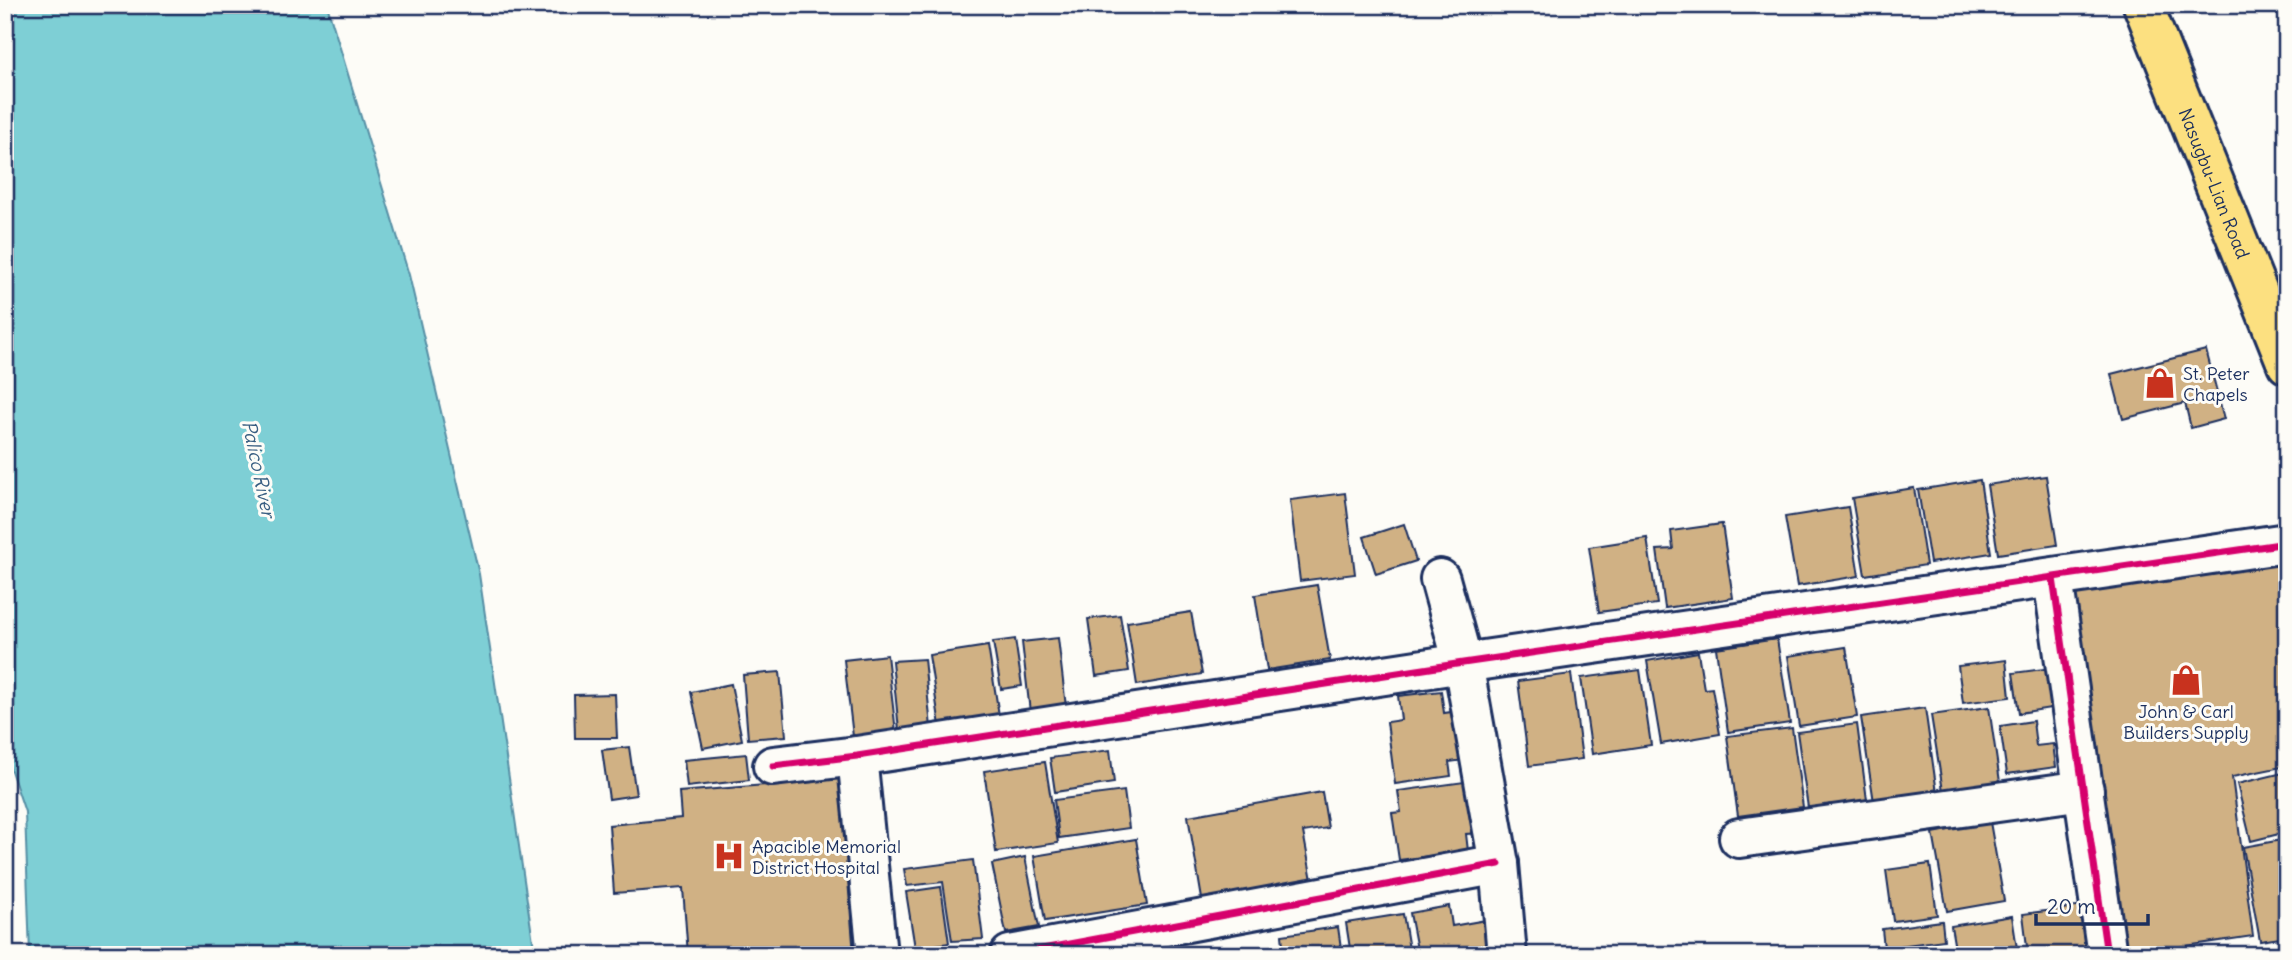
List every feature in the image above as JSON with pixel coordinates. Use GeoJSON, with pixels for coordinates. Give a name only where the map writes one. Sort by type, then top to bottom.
{"type":"FeatureCollection","features":[{"type":"Feature","properties":{"kind":"main road","name":"Nasugbu-Lian Road"},"geometry":{"type":"LineString","coordinates":[[2143,5],[2287,364]]}},
{"type":"Feature","properties":{"kind":"street"},"geometry":{"type":"LineString","coordinates":[[773,766],[857,756],[1463,663],[2287,543]]}},
{"type":"Feature","properties":{"kind":"street"},"geometry":{"type":"LineString","coordinates":[[2053,578],[2107,955]]}},
{"type":"Feature","properties":{"kind":"street"},"geometry":{"type":"LineString","coordinates":[[1440,579],[1463,663],[1499,864],[1507,955]]}},
{"type":"Feature","properties":{"kind":"street"},"geometry":{"type":"LineString","coordinates":[[857,756],[877,955]]}},
{"type":"Feature","properties":{"kind":"street"},"geometry":{"type":"LineString","coordinates":[[1739,838],[2084,790]]}},
{"type":"Feature","properties":{"kind":"street"},"geometry":{"type":"LineString","coordinates":[[1010,955],[1499,864]]}},
{"type":"Feature","properties":{"kind":"water","name":"Palico River"},"geometry":{"type":"Polygon","coordinates":[[[5,5],[327,5],[409,275],[479,574],[535,955],[30,955],[25,812],[5,753],[5,5]]]}},
{"type":"Feature","properties":{"kind":"building"},"geometry":{"type":"Polygon","coordinates":[[[2206,350],[2224,419],[2191,428],[2185,403],[2123,419],[2111,374],[2206,350]]]}},
{"type":"Feature","properties":{"kind":"building"},"geometry":{"type":"Polygon","coordinates":[[[2046,476],[2057,545],[1998,554],[1987,485],[2046,476]]]}},
{"type":"Feature","properties":{"kind":"building"},"geometry":{"type":"Polygon","coordinates":[[[1980,480],[1991,553],[1930,563],[1918,490],[1980,480]]]}},
{"type":"Feature","properties":{"kind":"building"},"geometry":{"type":"Polygon","coordinates":[[[1914,488],[1926,565],[1865,575],[1852,498],[1914,488]]]}},
{"type":"Feature","properties":{"kind":"building"},"geometry":{"type":"Polygon","coordinates":[[[1345,493],[1355,574],[1300,581],[1290,500],[1345,493]]]}},
{"type":"Feature","properties":{"kind":"building"},"geometry":{"type":"Polygon","coordinates":[[[1848,507],[1859,576],[1797,586],[1785,517],[1848,507]]]}},
{"type":"Feature","properties":{"kind":"building"},"geometry":{"type":"Polygon","coordinates":[[[1404,524],[1416,561],[1376,574],[1364,537],[1404,524]]]}},
{"type":"Feature","properties":{"kind":"building"},"geometry":{"type":"Polygon","coordinates":[[[1722,524],[1733,598],[1665,608],[1657,550],[1673,549],[1671,531],[1722,524]]]}},
{"type":"Feature","properties":{"kind":"building"},"geometry":{"type":"Polygon","coordinates":[[[1647,538],[1657,604],[1599,612],[1589,547],[1647,538]]]}},
{"type":"Feature","properties":{"kind":"building","name":"John & Carl Builders Supply"},"geometry":{"type":"Polygon","coordinates":[[[2276,562],[2287,588],[2287,766],[2232,777],[2253,936],[2125,955],[2072,594],[2276,562]]]}},
{"type":"Feature","properties":{"kind":"building"},"geometry":{"type":"Polygon","coordinates":[[[1317,585],[1330,660],[1267,670],[1255,595],[1317,585]]]}},
{"type":"Feature","properties":{"kind":"building"},"geometry":{"type":"Polygon","coordinates":[[[1191,612],[1202,674],[1137,685],[1127,622],[1191,612]]]}},
{"type":"Feature","properties":{"kind":"building"},"geometry":{"type":"Polygon","coordinates":[[[1120,615],[1129,671],[1096,676],[1088,619],[1120,615]]]}},
{"type":"Feature","properties":{"kind":"building"},"geometry":{"type":"Polygon","coordinates":[[[1058,638],[1066,707],[1030,712],[1022,642],[1058,638]]]}},
{"type":"Feature","properties":{"kind":"building"},"geometry":{"type":"Polygon","coordinates":[[[1015,639],[1022,686],[1001,689],[993,642],[1015,639]]]}},
{"type":"Feature","properties":{"kind":"building"},"geometry":{"type":"Polygon","coordinates":[[[1777,639],[1790,723],[1728,732],[1716,648],[1777,639]]]}},
{"type":"Feature","properties":{"kind":"building"},"geometry":{"type":"Polygon","coordinates":[[[988,646],[1000,722],[941,732],[929,655],[988,646]]]}},
{"type":"Feature","properties":{"kind":"building"},"geometry":{"type":"Polygon","coordinates":[[[1846,647],[1857,717],[1799,726],[1788,656],[1846,647]]]}},
{"type":"Feature","properties":{"kind":"building"},"geometry":{"type":"Polygon","coordinates":[[[1698,652],[1704,689],[1712,688],[1720,734],[1661,744],[1647,661],[1698,652]]]}},
{"type":"Feature","properties":{"kind":"building"},"geometry":{"type":"Polygon","coordinates":[[[887,655],[897,741],[854,745],[844,660],[887,655]]]}},
{"type":"Feature","properties":{"kind":"building"},"geometry":{"type":"Polygon","coordinates":[[[924,659],[932,737],[900,740],[892,661],[924,659]]]}},
{"type":"Feature","properties":{"kind":"building"},"geometry":{"type":"Polygon","coordinates":[[[2006,660],[2010,697],[1963,703],[1958,666],[2006,660]]]}},
{"type":"Feature","properties":{"kind":"building"},"geometry":{"type":"Polygon","coordinates":[[[2052,668],[2057,707],[2019,713],[2013,673],[2052,668]]]}},
{"type":"Feature","properties":{"kind":"building"},"geometry":{"type":"Polygon","coordinates":[[[1640,670],[1651,745],[1592,754],[1581,678],[1640,670]]]}},
{"type":"Feature","properties":{"kind":"building"},"geometry":{"type":"Polygon","coordinates":[[[780,672],[786,736],[748,739],[743,675],[780,672]]]}},
{"type":"Feature","properties":{"kind":"building"},"geometry":{"type":"Polygon","coordinates":[[[1571,674],[1582,759],[1529,766],[1518,681],[1571,674]]]}},
{"type":"Feature","properties":{"kind":"building"},"geometry":{"type":"Polygon","coordinates":[[[731,684],[742,740],[703,748],[691,692],[731,684]]]}},
{"type":"Feature","properties":{"kind":"building"},"geometry":{"type":"Polygon","coordinates":[[[1441,691],[1444,713],[1465,710],[1472,759],[1449,762],[1451,776],[1395,784],[1387,722],[1401,720],[1398,696],[1441,691]]]}},
{"type":"Feature","properties":{"kind":"building"},"geometry":{"type":"Polygon","coordinates":[[[615,694],[617,738],[575,738],[574,695],[615,694]]]}},
{"type":"Feature","properties":{"kind":"building"},"geometry":{"type":"Polygon","coordinates":[[[1989,707],[2000,782],[1943,791],[1931,715],[1989,707]]]}},
{"type":"Feature","properties":{"kind":"building"},"geometry":{"type":"Polygon","coordinates":[[[1925,708],[1937,793],[1874,802],[1861,717],[1925,708]]]}},
{"type":"Feature","properties":{"kind":"building"},"geometry":{"type":"Polygon","coordinates":[[[2033,721],[2036,746],[2053,744],[2056,767],[2007,774],[2000,726],[2033,721]]]}},
{"type":"Feature","properties":{"kind":"building"},"geometry":{"type":"Polygon","coordinates":[[[1857,724],[1867,800],[1808,808],[1797,732],[1857,724]]]}},
{"type":"Feature","properties":{"kind":"building"},"geometry":{"type":"Polygon","coordinates":[[[1792,728],[1803,807],[1738,816],[1727,736],[1792,728]]]}},
{"type":"Feature","properties":{"kind":"building"},"geometry":{"type":"Polygon","coordinates":[[[629,747],[636,795],[609,799],[602,750],[629,747]]]}},
{"type":"Feature","properties":{"kind":"building"},"geometry":{"type":"Polygon","coordinates":[[[1110,750],[1114,783],[1055,792],[1050,758],[1110,750]]]}},
{"type":"Feature","properties":{"kind":"building"},"geometry":{"type":"Polygon","coordinates":[[[746,754],[749,780],[687,787],[684,760],[746,754]]]}},
{"type":"Feature","properties":{"kind":"building"},"geometry":{"type":"Polygon","coordinates":[[[1045,762],[1058,843],[996,852],[984,771],[1045,762]]]}},
{"type":"Feature","properties":{"kind":"building"},"geometry":{"type":"Polygon","coordinates":[[[2287,772],[2287,832],[2251,841],[2237,784],[2287,772]]]}},
{"type":"Feature","properties":{"kind":"building","name":"Apacible Memorial District Hospital"},"geometry":{"type":"Polygon","coordinates":[[[840,779],[854,955],[688,955],[683,888],[614,893],[609,825],[681,818],[679,792],[840,779]]]}},
{"type":"Feature","properties":{"kind":"building"},"geometry":{"type":"Polygon","coordinates":[[[1464,782],[1467,800],[1476,799],[1480,833],[1466,834],[1468,851],[1399,860],[1392,813],[1401,812],[1398,791],[1464,782]]]}},
{"type":"Feature","properties":{"kind":"building"},"geometry":{"type":"Polygon","coordinates":[[[1124,791],[1129,828],[1059,838],[1054,800],[1124,791]]]}},
{"type":"Feature","properties":{"kind":"building"},"geometry":{"type":"Polygon","coordinates":[[[1322,792],[1328,828],[1303,832],[1312,880],[1202,899],[1188,816],[1322,792]]]}},
{"type":"Feature","properties":{"kind":"building"},"geometry":{"type":"Polygon","coordinates":[[[1990,822],[2004,901],[1947,911],[1933,833],[1990,822]]]}},
{"type":"Feature","properties":{"kind":"building"},"geometry":{"type":"Polygon","coordinates":[[[1136,839],[1147,905],[1045,921],[1034,856],[1136,839]]]}},
{"type":"Feature","properties":{"kind":"building"},"geometry":{"type":"Polygon","coordinates":[[[2287,839],[2287,937],[2260,941],[2243,847],[2287,839]]]}},
{"type":"Feature","properties":{"kind":"building"},"geometry":{"type":"Polygon","coordinates":[[[1025,857],[1039,927],[1006,933],[992,864],[1025,857]]]}},
{"type":"Feature","properties":{"kind":"building"},"geometry":{"type":"Polygon","coordinates":[[[973,860],[983,939],[952,941],[943,882],[907,886],[904,869],[973,860]]]}},
{"type":"Feature","properties":{"kind":"building"},"geometry":{"type":"Polygon","coordinates":[[[1930,864],[1937,915],[1893,921],[1886,870],[1930,864]]]}},
{"type":"Feature","properties":{"kind":"building"},"geometry":{"type":"Polygon","coordinates":[[[941,887],[949,943],[915,948],[906,892],[941,887]]]}},
{"type":"Feature","properties":{"kind":"building"},"geometry":{"type":"Polygon","coordinates":[[[1449,906],[1452,926],[1486,920],[1492,955],[1418,955],[1410,913],[1449,906]]]}},
{"type":"Feature","properties":{"kind":"building"},"geometry":{"type":"Polygon","coordinates":[[[2084,906],[2090,955],[2028,955],[2023,914],[2084,906]]]}},
{"type":"Feature","properties":{"kind":"building"},"geometry":{"type":"Polygon","coordinates":[[[1403,914],[1410,955],[1351,955],[1346,923],[1403,914]]]}},
{"type":"Feature","properties":{"kind":"building"},"geometry":{"type":"Polygon","coordinates":[[[2012,916],[2018,955],[1956,955],[1951,926],[2012,916]]]}},
{"type":"Feature","properties":{"kind":"building"},"geometry":{"type":"Polygon","coordinates":[[[1942,921],[1944,940],[1884,948],[1882,929],[1942,921]]]}},
{"type":"Feature","properties":{"kind":"building"},"geometry":{"type":"Polygon","coordinates":[[[1338,927],[1342,955],[1284,955],[1282,935],[1338,927]]]}},
{"type":"Feature","properties":{"kind":"building"},"geometry":{"type":"Polygon","coordinates":[[[1946,944],[1947,955],[1902,955],[1901,950],[1946,944]]]}},
{"type":"Feature","properties":{"kind":"cycle path"},"geometry":{"type":"LineString","coordinates":[[773,766],[857,756],[1463,663],[2287,543]]}},
{"type":"Feature","properties":{"kind":"cycle path"},"geometry":{"type":"LineString","coordinates":[[2053,578],[2107,955]]}},
{"type":"Feature","properties":{"kind":"cycle path"},"geometry":{"type":"LineString","coordinates":[[1010,955],[1499,864]]}},
{"type":"Feature","properties":{"kind":"place","name":"St. Peter Chapels"},"geometry":{"type":"Point","coordinates":[2160,383]}},
{"type":"Feature","properties":{"kind":"place","name":"John & Carl Builders Supply"},"geometry":{"type":"Point","coordinates":[2186,680]}},
{"type":"Feature","properties":{"kind":"place","name":"Apacible Memorial District Hospital"},"geometry":{"type":"Point","coordinates":[729,856]}}]}
